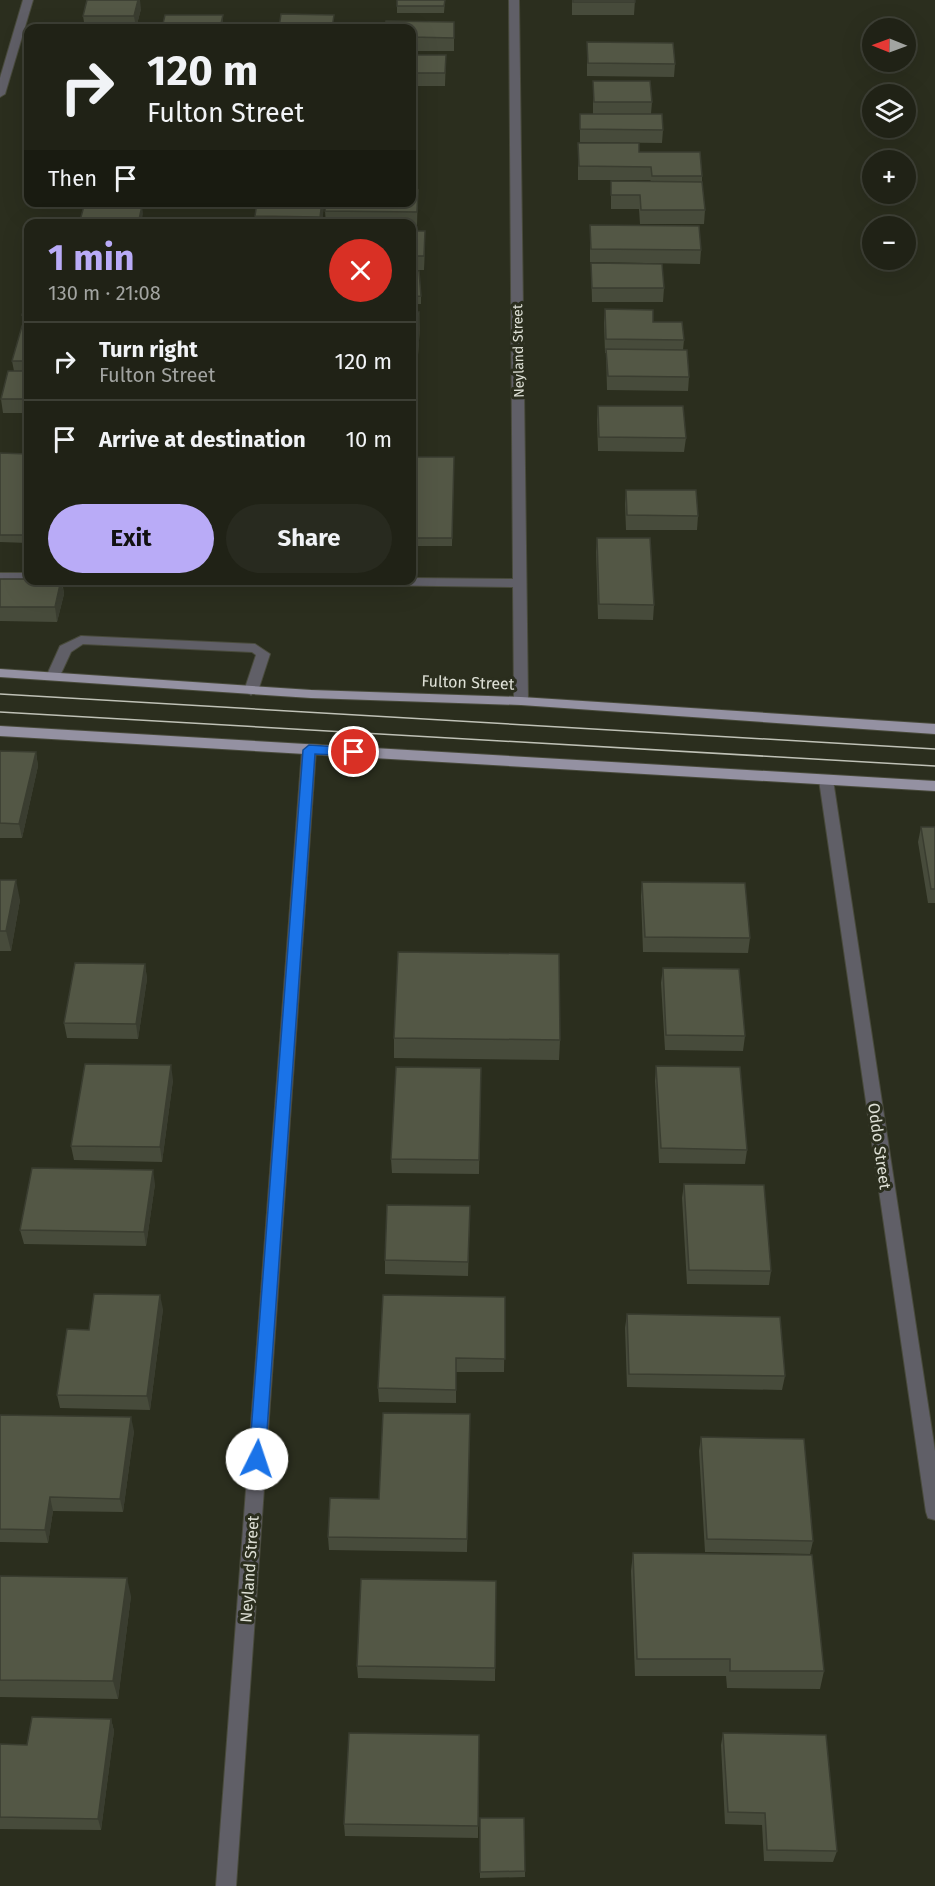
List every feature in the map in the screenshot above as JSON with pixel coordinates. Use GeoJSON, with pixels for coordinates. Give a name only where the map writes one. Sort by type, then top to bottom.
{"type":"FeatureCollection","features":[{"type":"Feature","properties":{"kind":"main road","name":"Fulton Street"},"geometry":{"type":"LineString","coordinates":[[0,673],[251,691],[521,701],[935,729]]}},
{"type":"Feature","properties":{"kind":"main road"},"geometry":{"type":"LineString","coordinates":[[0,730],[935,786]]}},
{"type":"Feature","properties":{"kind":"street"},"geometry":{"type":"LineString","coordinates":[[0,94],[28,0]]}},
{"type":"Feature","properties":{"kind":"street","name":"Neyland Street"},"geometry":{"type":"LineString","coordinates":[[514,0],[521,701]]}},
{"type":"Feature","properties":{"kind":"street"},"geometry":{"type":"LineString","coordinates":[[0,54],[12,55]]}},
{"type":"Feature","properties":{"kind":"street"},"geometry":{"type":"LineString","coordinates":[[0,577],[24,578]]}},
{"type":"Feature","properties":{"kind":"street"},"geometry":{"type":"LineString","coordinates":[[416,582],[520,583]]}},
{"type":"Feature","properties":{"kind":"street"},"geometry":{"type":"LineString","coordinates":[[53,677],[65,649],[81,640],[255,648],[263,654],[251,691]]}},
{"type":"Feature","properties":{"kind":"street","name":"Neyland Street"},"geometry":{"type":"LineString","coordinates":[[226,1886],[309,750]]}},
{"type":"Feature","properties":{"kind":"street","name":"Oddo Street"},"geometry":{"type":"LineString","coordinates":[[826,780],[935,1512]]}},
{"type":"Feature","properties":{"kind":"building"},"geometry":{"type":"Polygon","coordinates":[[[87,0],[138,0],[134,16],[83,16],[87,0]]]}},
{"type":"Feature","properties":{"kind":"building"},"geometry":{"type":"Polygon","coordinates":[[[397,0],[445,0],[444,6],[397,6],[397,0]]]}},
{"type":"Feature","properties":{"kind":"building"},"geometry":{"type":"Polygon","coordinates":[[[573,0],[635,0],[635,2],[573,2],[573,0]]]}},
{"type":"Feature","properties":{"kind":"building"},"geometry":{"type":"Polygon","coordinates":[[[281,14],[334,15],[333,24],[280,24],[281,14]]]}},
{"type":"Feature","properties":{"kind":"building"},"geometry":{"type":"Polygon","coordinates":[[[165,15],[223,15],[221,24],[163,24],[165,15]]]}},
{"type":"Feature","properties":{"kind":"building"},"geometry":{"type":"Polygon","coordinates":[[[386,21],[454,22],[454,38],[416,37],[416,24],[386,24],[386,21]]]}},
{"type":"Feature","properties":{"kind":"building"},"geometry":{"type":"Polygon","coordinates":[[[587,42],[673,43],[675,64],[588,63],[587,42]]]}},
{"type":"Feature","properties":{"kind":"building"},"geometry":{"type":"Polygon","coordinates":[[[416,55],[446,55],[445,73],[416,73],[416,55]]]}},
{"type":"Feature","properties":{"kind":"building"},"geometry":{"type":"Polygon","coordinates":[[[593,81],[650,81],[652,102],[594,102],[593,81]]]}},
{"type":"Feature","properties":{"kind":"building"},"geometry":{"type":"Polygon","coordinates":[[[580,114],[662,114],[663,130],[580,129],[580,114]]]}},
{"type":"Feature","properties":{"kind":"building"},"geometry":{"type":"Polygon","coordinates":[[[578,143],[639,143],[639,152],[700,152],[702,176],[652,176],[651,167],[579,166],[578,143]]]}},
{"type":"Feature","properties":{"kind":"building"},"geometry":{"type":"Polygon","coordinates":[[[611,181],[702,182],[705,210],[641,210],[640,195],[611,195],[611,181]]]}},
{"type":"Feature","properties":{"kind":"building"},"geometry":{"type":"Polygon","coordinates":[[[416,190],[418,190],[417,212],[325,211],[325,207],[416,207],[416,190]]]}},
{"type":"Feature","properties":{"kind":"building"},"geometry":{"type":"Polygon","coordinates":[[[84,207],[142,207],[139,219],[80,219],[84,207]]]}},
{"type":"Feature","properties":{"kind":"building"},"geometry":{"type":"Polygon","coordinates":[[[256,207],[321,207],[320,217],[255,216],[256,207]]]}},
{"type":"Feature","properties":{"kind":"building"},"geometry":{"type":"Polygon","coordinates":[[[590,225],[699,226],[701,250],[591,249],[590,225]]]}},
{"type":"Feature","properties":{"kind":"building"},"geometry":{"type":"Polygon","coordinates":[[[416,231],[425,231],[424,256],[416,256],[416,231]]]}},
{"type":"Feature","properties":{"kind":"building"},"geometry":{"type":"Polygon","coordinates":[[[591,263],[662,264],[664,288],[592,288],[591,263]]]}},
{"type":"Feature","properties":{"kind":"building"},"geometry":{"type":"Polygon","coordinates":[[[416,271],[419,271],[421,296],[416,296],[416,271]]]}},
{"type":"Feature","properties":{"kind":"building"},"geometry":{"type":"Polygon","coordinates":[[[605,309],[653,310],[653,322],[682,322],[684,340],[606,339],[605,309]]]}},
{"type":"Feature","properties":{"kind":"building"},"geometry":{"type":"Polygon","coordinates":[[[416,312],[419,312],[418,341],[416,341],[416,312]]]}},
{"type":"Feature","properties":{"kind":"building"},"geometry":{"type":"Polygon","coordinates":[[[22,326],[24,326],[24,361],[12,361],[22,326]]]}},
{"type":"Feature","properties":{"kind":"building"},"geometry":{"type":"Polygon","coordinates":[[[606,349],[687,350],[689,377],[608,376],[606,349]]]}},
{"type":"Feature","properties":{"kind":"building"},"geometry":{"type":"Polygon","coordinates":[[[8,371],[24,371],[24,399],[1,399],[8,371]]]}},
{"type":"Feature","properties":{"kind":"building"},"geometry":{"type":"Polygon","coordinates":[[[598,406],[683,406],[686,438],[599,437],[598,406]]]}},
{"type":"Feature","properties":{"kind":"building"},"geometry":{"type":"Polygon","coordinates":[[[0,453],[24,454],[24,535],[0,535],[0,453]]]}},
{"type":"Feature","properties":{"kind":"building"},"geometry":{"type":"Polygon","coordinates":[[[416,457],[454,457],[452,538],[416,538],[416,457]]]}},
{"type":"Feature","properties":{"kind":"building"},"geometry":{"type":"Polygon","coordinates":[[[626,490],[696,490],[698,516],[627,515],[626,490]]]}},
{"type":"Feature","properties":{"kind":"building"},"geometry":{"type":"Polygon","coordinates":[[[597,538],[650,538],[654,605],[599,604],[597,538]]]}},
{"type":"Feature","properties":{"kind":"building"},"geometry":{"type":"Polygon","coordinates":[[[0,579],[24,579],[24,585],[60,585],[55,607],[0,607],[0,579]]]}},
{"type":"Feature","properties":{"kind":"building"},"geometry":{"type":"Polygon","coordinates":[[[0,751],[36,752],[19,824],[0,823],[0,751]]]}},
{"type":"Feature","properties":{"kind":"building"},"geometry":{"type":"Polygon","coordinates":[[[921,827],[935,827],[935,889],[931,889],[921,827]]]}},
{"type":"Feature","properties":{"kind":"building"},"geometry":{"type":"Polygon","coordinates":[[[0,880],[16,880],[6,931],[0,931],[0,880]]]}},
{"type":"Feature","properties":{"kind":"building"},"geometry":{"type":"Polygon","coordinates":[[[642,882],[745,883],[750,938],[645,937],[642,882]]]}},
{"type":"Feature","properties":{"kind":"building"},"geometry":{"type":"Polygon","coordinates":[[[398,952],[559,954],[560,1040],[394,1038],[398,952]]]}},
{"type":"Feature","properties":{"kind":"building"},"geometry":{"type":"Polygon","coordinates":[[[75,963],[145,964],[136,1024],[64,1023],[75,963]]]}},
{"type":"Feature","properties":{"kind":"building"},"geometry":{"type":"Polygon","coordinates":[[[663,968],[739,969],[745,1036],[666,1035],[663,968]]]}},
{"type":"Feature","properties":{"kind":"building"},"geometry":{"type":"Polygon","coordinates":[[[85,1064],[171,1065],[160,1147],[71,1146],[85,1064]]]}},
{"type":"Feature","properties":{"kind":"building"},"geometry":{"type":"Polygon","coordinates":[[[656,1066],[740,1067],[747,1150],[661,1148],[656,1066]]]}},
{"type":"Feature","properties":{"kind":"building"},"geometry":{"type":"Polygon","coordinates":[[[396,1067],[481,1068],[479,1160],[391,1159],[396,1067]]]}},
{"type":"Feature","properties":{"kind":"building"},"geometry":{"type":"Polygon","coordinates":[[[32,1168],[153,1170],[144,1232],[20,1230],[32,1168]]]}},
{"type":"Feature","properties":{"kind":"building"},"geometry":{"type":"Polygon","coordinates":[[[684,1184],[764,1185],[771,1271],[689,1270],[684,1184]]]}},
{"type":"Feature","properties":{"kind":"building"},"geometry":{"type":"Polygon","coordinates":[[[387,1205],[470,1206],[468,1262],[385,1260],[387,1205]]]}},
{"type":"Feature","properties":{"kind":"building"},"geometry":{"type":"Polygon","coordinates":[[[94,1294],[160,1295],[147,1396],[57,1395],[67,1329],[89,1330],[94,1294]]]}},
{"type":"Feature","properties":{"kind":"building"},"geometry":{"type":"Polygon","coordinates":[[[383,1295],[505,1297],[505,1359],[456,1358],[456,1390],[378,1388],[383,1295]]]}},
{"type":"Feature","properties":{"kind":"building"},"geometry":{"type":"Polygon","coordinates":[[[627,1314],[780,1317],[785,1376],[629,1374],[627,1314]]]}},
{"type":"Feature","properties":{"kind":"building"},"geometry":{"type":"Polygon","coordinates":[[[383,1413],[470,1414],[467,1539],[328,1537],[330,1498],[379,1499],[383,1413]]]}},
{"type":"Feature","properties":{"kind":"building"},"geometry":{"type":"Polygon","coordinates":[[[0,1415],[131,1417],[120,1499],[50,1497],[45,1530],[0,1529],[0,1415]]]}},
{"type":"Feature","properties":{"kind":"building"},"geometry":{"type":"Polygon","coordinates":[[[701,1437],[804,1439],[813,1541],[707,1539],[701,1437]]]}},
{"type":"Feature","properties":{"kind":"building"},"geometry":{"type":"Polygon","coordinates":[[[633,1553],[812,1555],[824,1671],[730,1671],[730,1659],[637,1659],[633,1553]]]}},
{"type":"Feature","properties":{"kind":"building"},"geometry":{"type":"Polygon","coordinates":[[[0,1576],[127,1578],[113,1681],[0,1680],[0,1576]]]}},
{"type":"Feature","properties":{"kind":"building"},"geometry":{"type":"Polygon","coordinates":[[[361,1579],[496,1581],[495,1668],[357,1666],[361,1579]]]}},
{"type":"Feature","properties":{"kind":"building"},"geometry":{"type":"Polygon","coordinates":[[[32,1717],[111,1719],[98,1819],[0,1817],[0,1744],[27,1745],[32,1717]]]}},
{"type":"Feature","properties":{"kind":"building"},"geometry":{"type":"Polygon","coordinates":[[[349,1733],[479,1735],[478,1826],[344,1824],[349,1733]]]}},
{"type":"Feature","properties":{"kind":"building"},"geometry":{"type":"Polygon","coordinates":[[[723,1733],[826,1735],[837,1851],[767,1850],[765,1813],[728,1812],[723,1733]]]}},
{"type":"Feature","properties":{"kind":"building"},"geometry":{"type":"Polygon","coordinates":[[[480,1818],[524,1818],[525,1871],[480,1872],[480,1818]]]}},
{"type":"Feature","properties":{"kind":"tram line"},"geometry":{"type":"LineString","coordinates":[[0,694],[935,749]]}},
{"type":"Feature","properties":{"kind":"tram line"},"geometry":{"type":"LineString","coordinates":[[0,712],[935,766]]}},
{"type":"Feature","properties":{"kind":"route"},"geometry":{"type":"LineString","coordinates":[[257,1459],[309,750],[354,752]]}}]}
